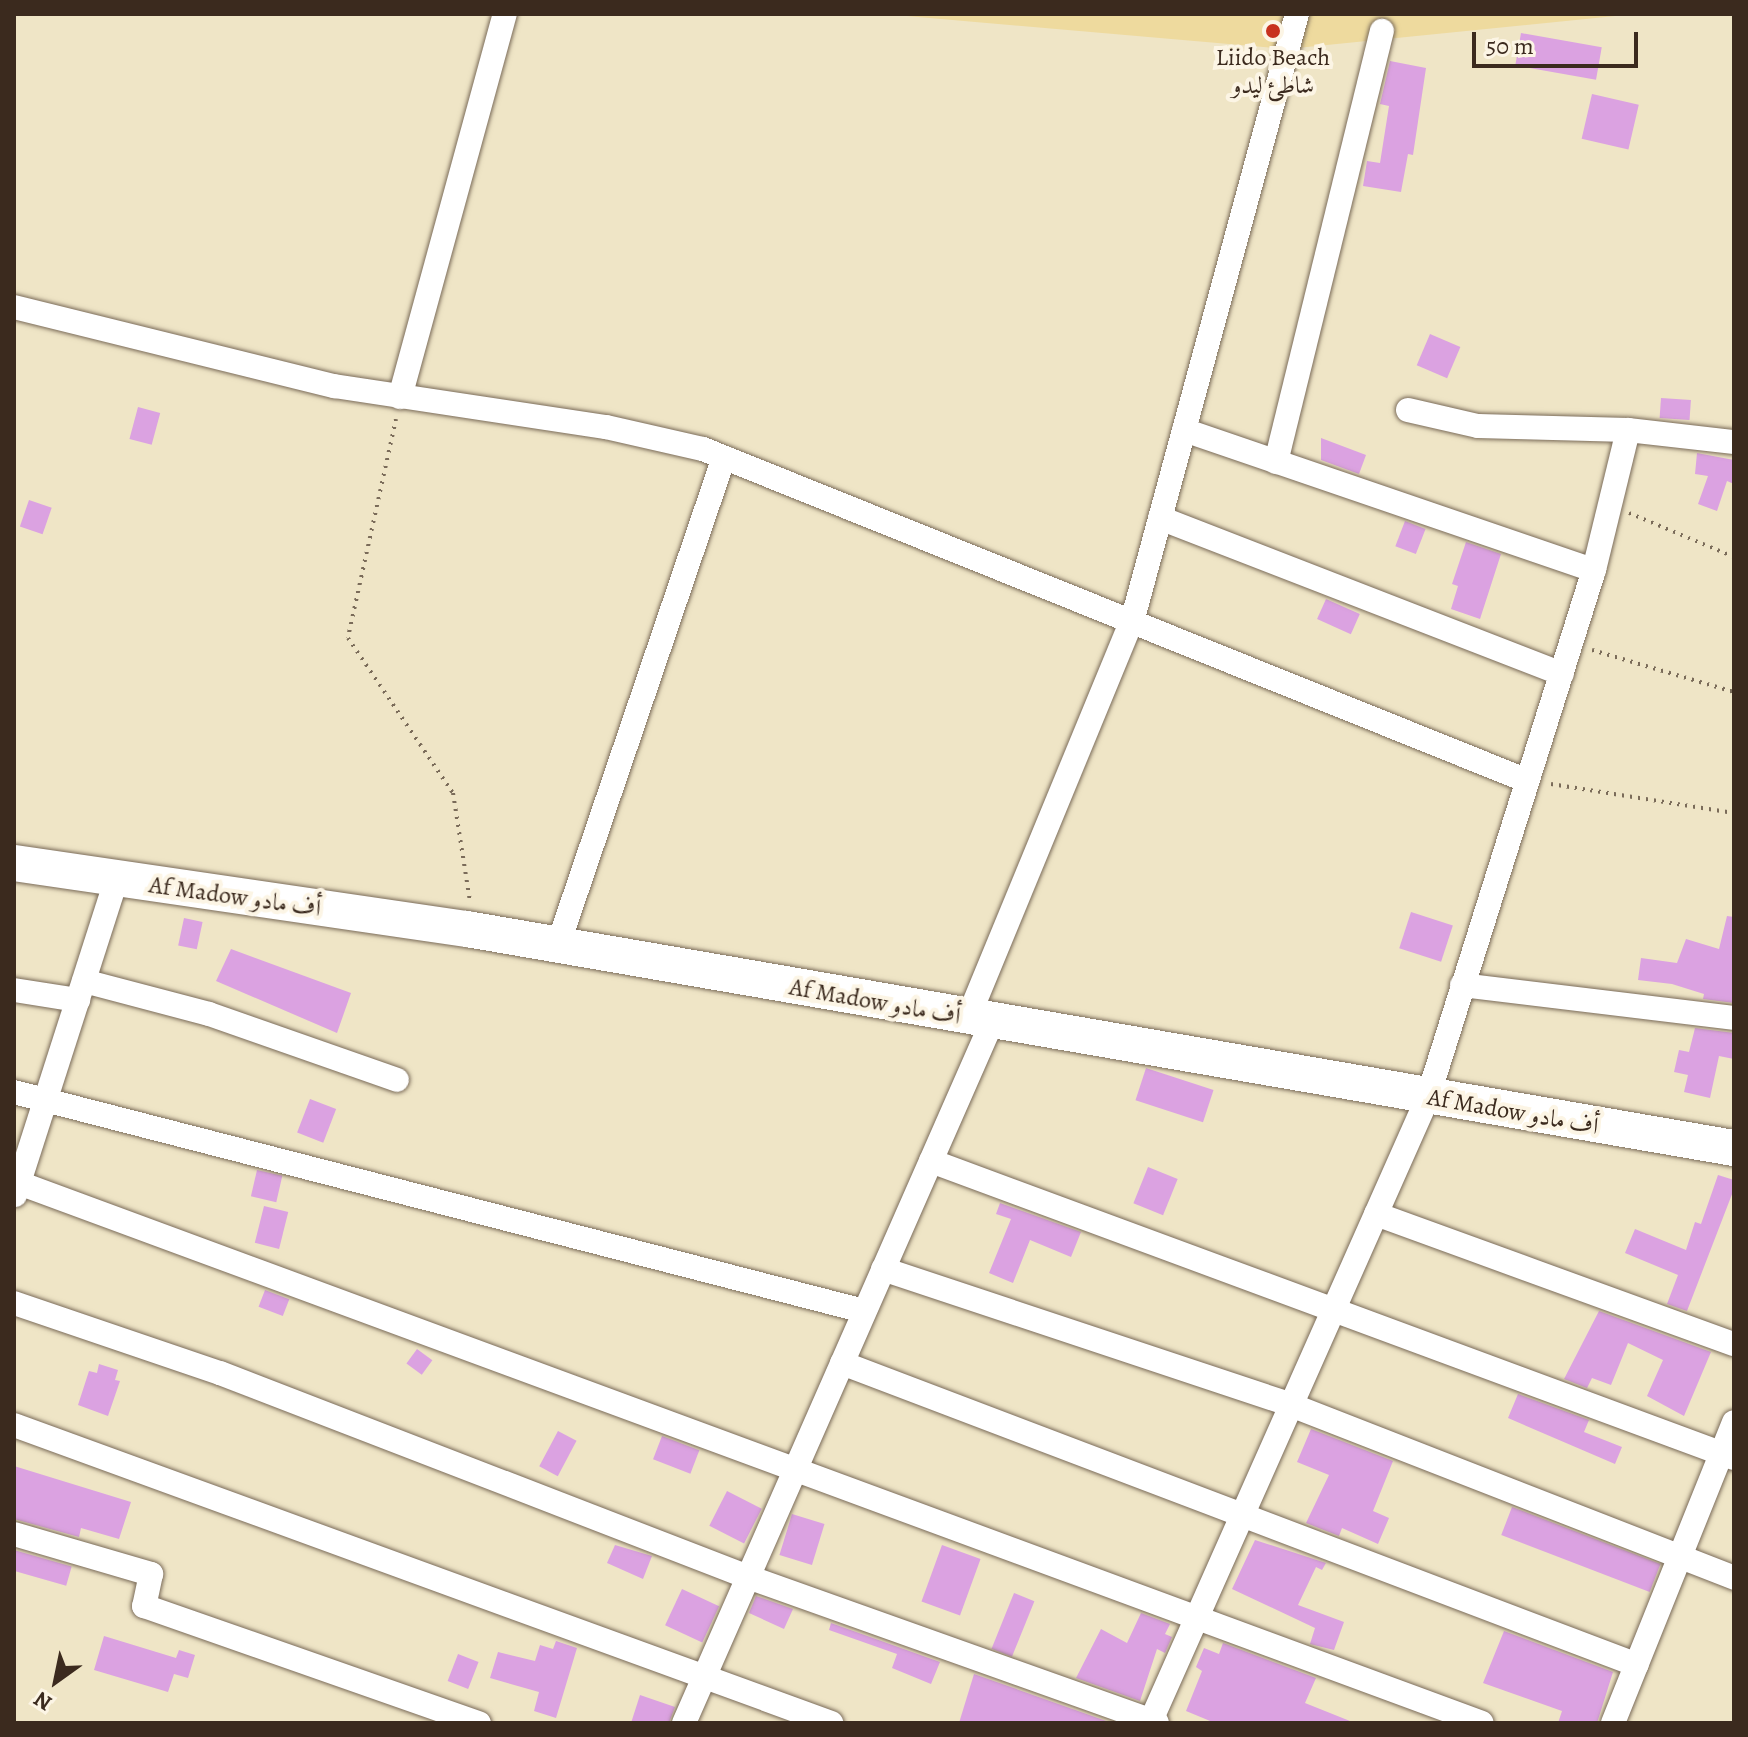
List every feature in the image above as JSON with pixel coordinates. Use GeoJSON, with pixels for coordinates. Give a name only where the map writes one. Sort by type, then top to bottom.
{"type":"FeatureCollection","features":[{"type":"Feature","properties":{"kind":"street"},"geometry":{"type":"LineString","coordinates":[[400,397],[505,14]]}},
{"type":"Feature","properties":{"kind":"street"},"geometry":{"type":"LineString","coordinates":[[684,1723],[931,1161],[980,1020],[1133,618],[1297,14]]}},
{"type":"Feature","properties":{"kind":"street"},"geometry":{"type":"LineString","coordinates":[[1276,462],[1382,31]]}},
{"type":"Feature","properties":{"kind":"street"},"geometry":{"type":"LineString","coordinates":[[14,307],[334,386],[606,427],[724,457],[1133,618],[1525,780]]}},
{"type":"Feature","properties":{"kind":"street"},"geometry":{"type":"LineString","coordinates":[[1408,410],[1478,426],[1628,430],[1734,442]]}},
{"type":"Feature","properties":{"kind":"street"},"geometry":{"type":"LineString","coordinates":[[1184,430],[1594,570]]}},
{"type":"Feature","properties":{"kind":"street"},"geometry":{"type":"LineString","coordinates":[[14,1303],[220,1373],[748,1577],[1153,1722],[1196,1618],[1428,1097],[1525,780],[1594,570],[1628,430]]}},
{"type":"Feature","properties":{"kind":"street"},"geometry":{"type":"LineString","coordinates":[[558,945],[724,457]]}},
{"type":"Feature","properties":{"kind":"street"},"geometry":{"type":"LineString","coordinates":[[1160,518],[1562,674]]}},
{"type":"Feature","properties":{"kind":"street","name":"Af Madow أف مادو"},"geometry":{"type":"LineString","coordinates":[[14,863],[116,881],[467,929],[1734,1148]]}},
{"type":"Feature","properties":{"kind":"street"},"geometry":{"type":"LineString","coordinates":[[116,881],[16,1190],[795,1470],[1482,1723]]}},
{"type":"Feature","properties":{"kind":"street"},"geometry":{"type":"LineString","coordinates":[[1462,985],[1734,1018]]}},
{"type":"Feature","properties":{"kind":"street"},"geometry":{"type":"LineString","coordinates":[[14,990],[81,990],[209,1014],[397,1080]]}},
{"type":"Feature","properties":{"kind":"street"},"geometry":{"type":"LineString","coordinates":[[14,1092],[46,1097],[864,1311]]}},
{"type":"Feature","properties":{"kind":"street"},"geometry":{"type":"LineString","coordinates":[[931,1161],[1728,1456]]}},
{"type":"Feature","properties":{"kind":"street"},"geometry":{"type":"LineString","coordinates":[[1376,1214],[1734,1344]]}},
{"type":"Feature","properties":{"kind":"street"},"geometry":{"type":"LineString","coordinates":[[883,1269],[1291,1405],[1734,1578]]}},
{"type":"Feature","properties":{"kind":"street"},"geometry":{"type":"LineString","coordinates":[[842,1363],[1637,1665]]}},
{"type":"Feature","properties":{"kind":"street"},"geometry":{"type":"LineString","coordinates":[[1613,1723],[1680,1558],[1728,1456],[1734,1422]]}},
{"type":"Feature","properties":{"kind":"street"},"geometry":{"type":"LineString","coordinates":[[14,1425],[705,1677],[800,1718],[831,1723]]}},
{"type":"Feature","properties":{"kind":"street"},"geometry":{"type":"LineString","coordinates":[[14,1534],[151,1574],[144,1606],[479,1723]]}},
{"type":"Feature","properties":{"kind":"path"},"geometry":{"type":"LineString","coordinates":[[400,397],[348,638],[453,793],[472,890],[467,929]]}},
{"type":"Feature","properties":{"kind":"path"},"geometry":{"type":"LineString","coordinates":[[1611,505],[1734,557]]}},
{"type":"Feature","properties":{"kind":"path"},"geometry":{"type":"LineString","coordinates":[[1571,644],[1734,692]]}},
{"type":"Feature","properties":{"kind":"path"},"geometry":{"type":"LineString","coordinates":[[1525,780],[1734,813]]}},
{"type":"Feature","properties":{"kind":"sand","name":"Liido Beach شاطئ ليدو"},"geometry":{"type":"Polygon","coordinates":[[[884,14],[1635,14],[1287,49],[884,14]]]}},
{"type":"Feature","properties":{"kind":"building"},"geometry":{"type":"Polygon","coordinates":[[[1521,33],[1602,47],[1596,80],[1515,65],[1521,33]]]}},
{"type":"Feature","properties":{"kind":"building"},"geometry":{"type":"Polygon","coordinates":[[[1390,61],[1426,68],[1413,155],[1408,154],[1401,192],[1363,186],[1367,161],[1380,163],[1389,106],[1380,104],[1390,61]]]}},
{"type":"Feature","properties":{"kind":"building"},"geometry":{"type":"Polygon","coordinates":[[[1592,94],[1639,105],[1628,150],[1582,139],[1592,94]]]}},
{"type":"Feature","properties":{"kind":"building"},"geometry":{"type":"Polygon","coordinates":[[[1430,334],[1460,347],[1447,378],[1417,365],[1430,334]]]}},
{"type":"Feature","properties":{"kind":"building"},"geometry":{"type":"Polygon","coordinates":[[[1661,398],[1691,400],[1690,420],[1660,418],[1661,398]]]}},
{"type":"Feature","properties":{"kind":"building"},"geometry":{"type":"Polygon","coordinates":[[[138,407],[160,413],[152,445],[129,439],[138,407]]]}},
{"type":"Feature","properties":{"kind":"building"},"geometry":{"type":"Polygon","coordinates":[[[1321,438],[1366,455],[1359,474],[1321,460],[1321,438]]]}},
{"type":"Feature","properties":{"kind":"building"},"geometry":{"type":"Polygon","coordinates":[[[1697,453],[1734,460],[1734,484],[1727,481],[1717,511],[1698,504],[1708,476],[1695,474],[1697,453]]]}},
{"type":"Feature","properties":{"kind":"building"},"geometry":{"type":"Polygon","coordinates":[[[29,500],[52,508],[43,534],[20,526],[29,500]]]}},
{"type":"Feature","properties":{"kind":"building"},"geometry":{"type":"Polygon","coordinates":[[[1405,521],[1426,529],[1416,554],[1395,546],[1405,521]]]}},
{"type":"Feature","properties":{"kind":"building"},"geometry":{"type":"Polygon","coordinates":[[[1466,542],[1501,554],[1480,619],[1451,609],[1458,586],[1452,584],[1466,542]]]}},
{"type":"Feature","properties":{"kind":"building"},"geometry":{"type":"Polygon","coordinates":[[[1326,599],[1360,614],[1351,634],[1317,619],[1326,599]]]}},
{"type":"Feature","properties":{"kind":"building"},"geometry":{"type":"Polygon","coordinates":[[[1411,912],[1453,926],[1441,962],[1399,948],[1411,912]]]}},
{"type":"Feature","properties":{"kind":"building"},"geometry":{"type":"Polygon","coordinates":[[[1727,916],[1734,917],[1734,1003],[1703,999],[1704,994],[1672,984],[1638,980],[1641,958],[1677,963],[1686,939],[1719,949],[1727,916]]]}},
{"type":"Feature","properties":{"kind":"building"},"geometry":{"type":"Polygon","coordinates":[[[184,918],[203,922],[197,949],[178,945],[184,918]]]}},
{"type":"Feature","properties":{"kind":"building"},"geometry":{"type":"Polygon","coordinates":[[[231,949],[351,993],[337,1033],[216,981],[231,949]]]}},
{"type":"Feature","properties":{"kind":"building"},"geometry":{"type":"Polygon","coordinates":[[[1695,1028],[1734,1033],[1734,1059],[1719,1056],[1710,1098],[1684,1092],[1688,1075],[1674,1072],[1679,1050],[1689,1052],[1695,1028]]]}},
{"type":"Feature","properties":{"kind":"building"},"geometry":{"type":"Polygon","coordinates":[[[1146,1068],[1214,1090],[1203,1122],[1135,1100],[1146,1068]]]}},
{"type":"Feature","properties":{"kind":"building"},"geometry":{"type":"Polygon","coordinates":[[[310,1099],[336,1109],[323,1143],[297,1133],[310,1099]]]}},
{"type":"Feature","properties":{"kind":"building"},"geometry":{"type":"Polygon","coordinates":[[[1148,1167],[1178,1179],[1163,1215],[1133,1203],[1148,1167]]]}},
{"type":"Feature","properties":{"kind":"building"},"geometry":{"type":"Polygon","coordinates":[[[257,1170],[282,1176],[276,1202],[251,1196],[257,1170]]]}},
{"type":"Feature","properties":{"kind":"building"},"geometry":{"type":"Polygon","coordinates":[[[1718,1175],[1734,1180],[1734,1189],[1687,1311],[1667,1304],[1678,1275],[1625,1253],[1635,1229],[1686,1250],[1695,1222],[1701,1224],[1718,1175]]]}},
{"type":"Feature","properties":{"kind":"building"},"geometry":{"type":"Polygon","coordinates":[[[1000,1203],[1081,1232],[1071,1257],[1030,1240],[1013,1283],[989,1273],[1011,1219],[996,1214],[1000,1203]]]}},
{"type":"Feature","properties":{"kind":"building"},"geometry":{"type":"Polygon","coordinates":[[[264,1206],[288,1212],[279,1249],[255,1243],[264,1206]]]}},
{"type":"Feature","properties":{"kind":"building"},"geometry":{"type":"Polygon","coordinates":[[[265,1290],[289,1299],[283,1316],[259,1307],[265,1290]]]}},
{"type":"Feature","properties":{"kind":"building"},"geometry":{"type":"Polygon","coordinates":[[[1599,1311],[1711,1352],[1684,1416],[1647,1396],[1663,1360],[1628,1343],[1611,1385],[1592,1378],[1587,1388],[1564,1379],[1599,1311]]]}},
{"type":"Feature","properties":{"kind":"building"},"geometry":{"type":"Polygon","coordinates":[[[417,1349],[432,1360],[422,1375],[406,1364],[417,1349]]]}},
{"type":"Feature","properties":{"kind":"building"},"geometry":{"type":"Polygon","coordinates":[[[99,1364],[118,1370],[115,1380],[120,1381],[108,1416],[78,1405],[89,1371],[97,1373],[99,1364]]]}},
{"type":"Feature","properties":{"kind":"building"},"geometry":{"type":"Polygon","coordinates":[[[1518,1394],[1589,1420],[1584,1432],[1622,1447],[1615,1464],[1508,1418],[1518,1394]]]}},
{"type":"Feature","properties":{"kind":"building"},"geometry":{"type":"Polygon","coordinates":[[[1311,1429],[1393,1461],[1373,1511],[1389,1518],[1378,1544],[1342,1528],[1339,1536],[1306,1523],[1329,1475],[1297,1462],[1311,1429]]]}},
{"type":"Feature","properties":{"kind":"building"},"geometry":{"type":"Polygon","coordinates":[[[558,1431],[577,1441],[558,1476],[539,1466],[558,1431]]]}},
{"type":"Feature","properties":{"kind":"building"},"geometry":{"type":"Polygon","coordinates":[[[662,1436],[699,1450],[690,1474],[653,1459],[662,1436]]]}},
{"type":"Feature","properties":{"kind":"building"},"geometry":{"type":"Polygon","coordinates":[[[14,1466],[131,1502],[119,1539],[81,1528],[79,1537],[14,1519],[14,1466]]]}},
{"type":"Feature","properties":{"kind":"building"},"geometry":{"type":"Polygon","coordinates":[[[727,1491],[762,1509],[744,1543],[709,1526],[727,1491]]]}},
{"type":"Feature","properties":{"kind":"building"},"geometry":{"type":"Polygon","coordinates":[[[1512,1507],[1660,1564],[1650,1592],[1501,1535],[1512,1507]]]}},
{"type":"Feature","properties":{"kind":"building"},"geometry":{"type":"Polygon","coordinates":[[[792,1514],[825,1524],[812,1565],[779,1555],[792,1514]]]}},
{"type":"Feature","properties":{"kind":"building"},"geometry":{"type":"Polygon","coordinates":[[[1255,1540],[1326,1563],[1322,1570],[1316,1567],[1298,1605],[1344,1622],[1334,1650],[1310,1644],[1315,1628],[1232,1589],[1255,1540]]]}},
{"type":"Feature","properties":{"kind":"building"},"geometry":{"type":"Polygon","coordinates":[[[615,1545],[652,1556],[643,1579],[607,1563],[615,1545]]]}},
{"type":"Feature","properties":{"kind":"building"},"geometry":{"type":"Polygon","coordinates":[[[942,1545],[981,1559],[960,1615],[921,1601],[942,1545]]]}},
{"type":"Feature","properties":{"kind":"building"},"geometry":{"type":"Polygon","coordinates":[[[14,1550],[72,1567],[66,1586],[14,1571],[14,1550]]]}},
{"type":"Feature","properties":{"kind":"building"},"geometry":{"type":"Polygon","coordinates":[[[682,1589],[719,1606],[702,1643],[665,1625],[682,1589]]]}},
{"type":"Feature","properties":{"kind":"building"},"geometry":{"type":"Polygon","coordinates":[[[1014,1593],[1034,1601],[1012,1657],[992,1649],[1014,1593]]]}},
{"type":"Feature","properties":{"kind":"building"},"geometry":{"type":"Polygon","coordinates":[[[756,1596],[793,1609],[784,1629],[749,1613],[756,1596]]]}},
{"type":"Feature","properties":{"kind":"building"},"geometry":{"type":"Polygon","coordinates":[[[1141,1613],[1170,1624],[1165,1634],[1172,1637],[1165,1653],[1157,1649],[1140,1701],[1076,1678],[1101,1629],[1127,1643],[1141,1613]]]}},
{"type":"Feature","properties":{"kind":"building"},"geometry":{"type":"Polygon","coordinates":[[[831,1623],[940,1662],[931,1684],[892,1668],[897,1654],[829,1630],[831,1623]]]}},
{"type":"Feature","properties":{"kind":"building"},"geometry":{"type":"Polygon","coordinates":[[[1504,1631],[1613,1672],[1597,1723],[1558,1723],[1562,1711],[1483,1683],[1504,1631]]]}},
{"type":"Feature","properties":{"kind":"building"},"geometry":{"type":"Polygon","coordinates":[[[104,1636],[176,1658],[179,1650],[195,1655],[188,1678],[174,1674],[168,1692],[94,1670],[104,1636]]]}},
{"type":"Feature","properties":{"kind":"building"},"geometry":{"type":"Polygon","coordinates":[[[556,1641],[577,1648],[556,1718],[534,1711],[539,1692],[490,1678],[498,1652],[535,1661],[540,1645],[553,1649],[556,1641]]]}},
{"type":"Feature","properties":{"kind":"building"},"geometry":{"type":"Polygon","coordinates":[[[1223,1643],[1316,1678],[1305,1703],[1355,1723],[1215,1723],[1186,1711],[1202,1671],[1196,1667],[1204,1648],[1219,1654],[1223,1643]]]}},
{"type":"Feature","properties":{"kind":"building"},"geometry":{"type":"Polygon","coordinates":[[[458,1654],[479,1662],[468,1689],[448,1681],[458,1654]]]}},
{"type":"Feature","properties":{"kind":"building"},"geometry":{"type":"Polygon","coordinates":[[[974,1674],[1112,1723],[959,1723],[974,1674]]]}},
{"type":"Feature","properties":{"kind":"building"},"geometry":{"type":"Polygon","coordinates":[[[640,1695],[675,1707],[669,1723],[631,1723],[640,1695]]]}},
{"type":"Feature","properties":{"kind":"place","name":"Liido Beach شاطئ ليدو"},"geometry":{"type":"Point","coordinates":[1273,31]}}]}
